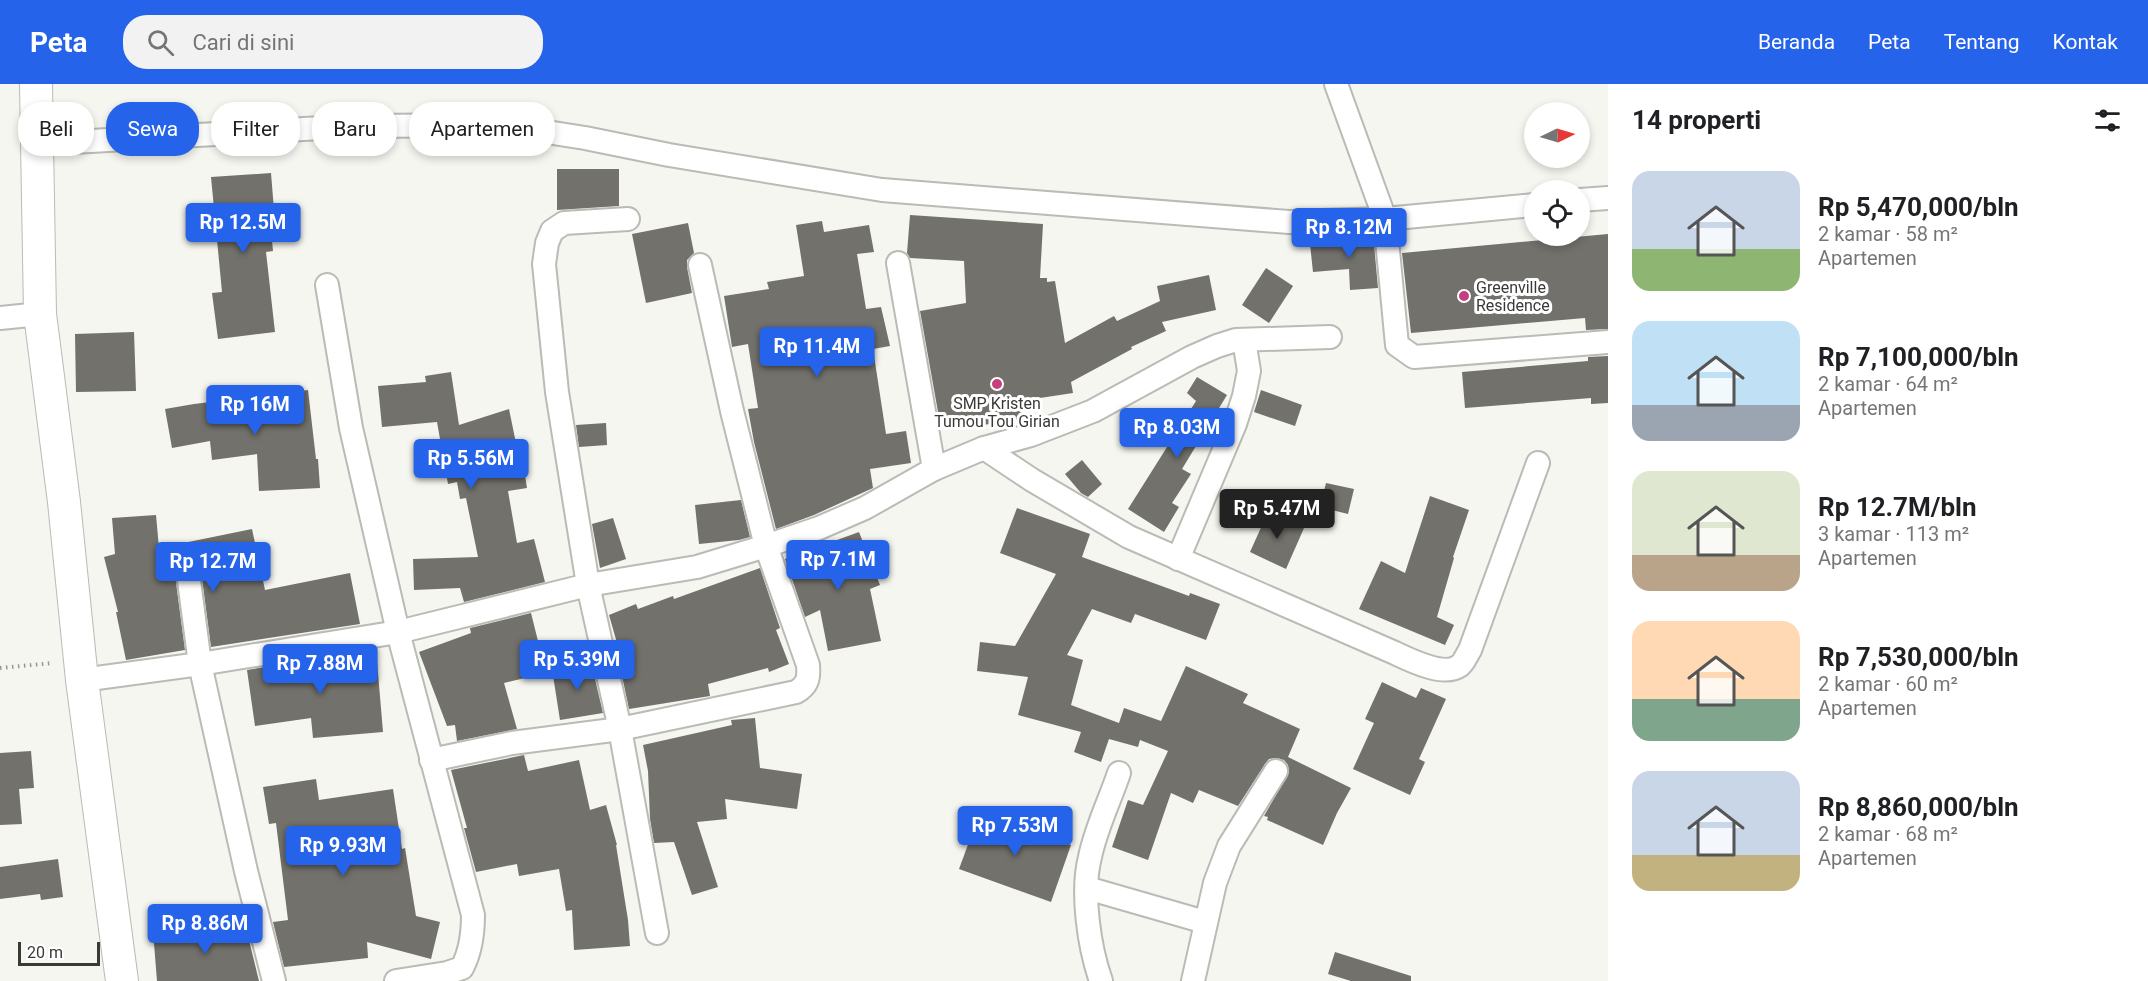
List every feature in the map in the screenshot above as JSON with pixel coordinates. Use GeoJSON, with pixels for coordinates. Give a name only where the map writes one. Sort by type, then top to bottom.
{"type":"FeatureCollection","features":[{"type":"Feature","properties":{"kind":"street"},"geometry":{"type":"LineString","coordinates":[[36,84],[36,102]]}},
{"type":"Feature","properties":{"kind":"street"},"geometry":{"type":"LineString","coordinates":[[1336,84],[1385,219],[1397,345],[1414,357],[1608,342]]}},
{"type":"Feature","properties":{"kind":"street"},"geometry":{"type":"LineString","coordinates":[[94,141],[358,126],[503,125],[882,190],[1288,222],[1385,219],[1524,206]]}},
{"type":"Feature","properties":{"kind":"street"},"geometry":{"type":"LineString","coordinates":[[37,156],[40,314],[64,501],[81,670],[122,981]]}},
{"type":"Feature","properties":{"kind":"street"},"geometry":{"type":"LineString","coordinates":[[1590,199],[1608,198]]}},
{"type":"Feature","properties":{"kind":"street"},"geometry":{"type":"LineString","coordinates":[[628,219],[564,223],[552,231],[547,243],[544,264],[557,392],[588,585],[620,729],[657,933]]}},
{"type":"Feature","properties":{"kind":"street"},"geometry":{"type":"LineString","coordinates":[[898,263],[934,469]]}},
{"type":"Feature","properties":{"kind":"street"},"geometry":{"type":"LineString","coordinates":[[431,760],[512,743],[620,729],[796,692],[803,688],[809,678],[808,665],[765,546],[700,265]]}},
{"type":"Feature","properties":{"kind":"street"},"geometry":{"type":"LineString","coordinates":[[327,285],[351,428],[398,632],[473,915],[473,934],[468,956],[462,968],[396,981]]}},
{"type":"Feature","properties":{"kind":"street"},"geometry":{"type":"LineString","coordinates":[[0,318],[40,314]]}},
{"type":"Feature","properties":{"kind":"street"},"geometry":{"type":"LineString","coordinates":[[81,670],[200,664],[398,632],[588,585],[697,567],[819,528],[865,508],[934,469],[984,448],[1031,435],[1093,411],[1192,357],[1217,346],[1244,340],[1330,337]]}},
{"type":"Feature","properties":{"kind":"street"},"geometry":{"type":"LineString","coordinates":[[1178,559],[1235,424],[1244,396],[1249,371],[1244,340]]}},
{"type":"Feature","properties":{"kind":"street"},"geometry":{"type":"LineString","coordinates":[[984,448],[1032,480],[1129,537],[1423,665],[1449,670],[1460,666],[1470,650],[1538,463]]}},
{"type":"Feature","properties":{"kind":"street"},"geometry":{"type":"LineString","coordinates":[[186,558],[200,664],[246,871],[274,981]]}},
{"type":"Feature","properties":{"kind":"street"},"geometry":{"type":"LineString","coordinates":[[1192,981],[1215,883],[1229,846],[1276,771]]}},
{"type":"Feature","properties":{"kind":"street"},"geometry":{"type":"LineString","coordinates":[[1101,981],[1095,964],[1086,908],[1089,857],[1119,773]]}},
{"type":"Feature","properties":{"kind":"street"},"geometry":{"type":"LineString","coordinates":[[1088,888],[1205,922]]}},
{"type":"Feature","properties":{"kind":"path"},"geometry":{"type":"LineString","coordinates":[[0,668],[81,670]]}},
{"type":"Feature","properties":{"kind":"building"},"geometry":{"type":"Polygon","coordinates":[[[557,169],[619,169],[619,206],[557,210],[557,169]]]}},
{"type":"Feature","properties":{"kind":"building"},"geometry":{"type":"Polygon","coordinates":[[[271,173],[274,210],[269,210],[273,251],[266,252],[275,332],[218,339],[212,293],[222,292],[211,177],[271,173]]]}},
{"type":"Feature","properties":{"kind":"building"},"geometry":{"type":"Polygon","coordinates":[[[910,215],[1043,224],[1040,278],[1047,278],[1047,282],[1055,281],[1065,343],[1114,316],[1117,321],[1160,301],[1157,286],[1209,275],[1216,310],[1162,322],[1166,331],[1131,347],[1132,349],[1071,382],[1073,393],[1020,401],[1022,419],[983,425],[982,416],[940,423],[920,311],[966,303],[964,261],[910,258],[907,253],[910,215]]]}},
{"type":"Feature","properties":{"kind":"building"},"geometry":{"type":"Polygon","coordinates":[[[822,221],[824,232],[869,225],[874,252],[857,254],[866,309],[881,307],[890,346],[873,349],[886,434],[906,431],[911,463],[870,469],[873,488],[814,515],[776,529],[748,409],[758,408],[748,344],[732,347],[724,296],[769,289],[767,282],[804,276],[796,225],[822,221]]]}},
{"type":"Feature","properties":{"kind":"building"},"geometry":{"type":"Polygon","coordinates":[[[688,223],[694,253],[687,260],[692,293],[646,303],[632,234],[688,223]]]}},
{"type":"Feature","properties":{"kind":"building"},"geometry":{"type":"Polygon","coordinates":[[[1373,233],[1378,288],[1350,290],[1349,269],[1313,272],[1310,244],[1347,240],[1346,234],[1373,233]]]}},
{"type":"Feature","properties":{"kind":"building"},"geometry":{"type":"Polygon","coordinates":[[[1608,234],[1608,329],[1586,330],[1585,318],[1411,333],[1402,253],[1524,242],[1524,246],[1590,246],[1590,236],[1608,234]]]}},
{"type":"Feature","properties":{"kind":"building"},"geometry":{"type":"Polygon","coordinates":[[[1266,268],[1293,286],[1269,323],[1242,305],[1266,268]]]}},
{"type":"Feature","properties":{"kind":"building"},"geometry":{"type":"Polygon","coordinates":[[[134,332],[136,391],[76,392],[75,334],[134,332]]]}},
{"type":"Feature","properties":{"kind":"building"},"geometry":{"type":"Polygon","coordinates":[[[1608,356],[1608,403],[1591,404],[1591,398],[1465,408],[1462,372],[1588,361],[1588,357],[1608,356]]]}},
{"type":"Feature","properties":{"kind":"building"},"geometry":{"type":"Polygon","coordinates":[[[451,372],[459,425],[509,409],[519,458],[522,457],[527,488],[508,491],[517,543],[534,539],[545,582],[464,602],[460,588],[414,590],[413,559],[478,557],[466,498],[460,499],[457,482],[448,484],[437,422],[382,427],[378,386],[426,382],[425,376],[451,372]]]}},
{"type":"Feature","properties":{"kind":"building"},"geometry":{"type":"Polygon","coordinates":[[[1197,377],[1227,395],[1182,469],[1191,474],[1172,503],[1179,507],[1164,532],[1128,509],[1196,401],[1187,393],[1197,377]]]}},
{"type":"Feature","properties":{"kind":"building"},"geometry":{"type":"Polygon","coordinates":[[[308,390],[320,488],[259,491],[257,454],[212,460],[210,441],[172,448],[165,409],[308,390]]]}},
{"type":"Feature","properties":{"kind":"building"},"geometry":{"type":"Polygon","coordinates":[[[1261,390],[1302,405],[1295,426],[1254,412],[1261,390]]]}},
{"type":"Feature","properties":{"kind":"building"},"geometry":{"type":"Polygon","coordinates":[[[606,423],[607,445],[579,447],[576,425],[606,423]]]}},
{"type":"Feature","properties":{"kind":"building"},"geometry":{"type":"Polygon","coordinates":[[[1082,460],[1102,484],[1088,497],[1081,493],[1065,474],[1082,460]]]}},
{"type":"Feature","properties":{"kind":"building"},"geometry":{"type":"Polygon","coordinates":[[[1326,483],[1354,489],[1348,514],[1320,507],[1326,483]]]}},
{"type":"Feature","properties":{"kind":"building"},"geometry":{"type":"Polygon","coordinates":[[[1430,496],[1469,510],[1453,557],[1437,617],[1454,625],[1445,645],[1359,609],[1381,561],[1405,573],[1430,496]]]}},
{"type":"Feature","properties":{"kind":"building"},"geometry":{"type":"Polygon","coordinates":[[[741,500],[750,537],[699,544],[695,505],[741,500]]]}},
{"type":"Feature","properties":{"kind":"building"},"geometry":{"type":"Polygon","coordinates":[[[1017,508],[1090,534],[1082,557],[1189,596],[1190,593],[1220,604],[1206,640],[1135,614],[1131,623],[1092,609],[1067,655],[1083,660],[1071,705],[1119,723],[1124,708],[1161,721],[1186,666],[1248,694],[1243,703],[1300,729],[1288,757],[1351,788],[1323,845],[1267,820],[1268,817],[1264,816],[1289,772],[1284,760],[1276,758],[1269,759],[1265,764],[1238,806],[1199,790],[1193,803],[1171,793],[1148,860],[1112,847],[1128,800],[1143,805],[1168,751],[1140,740],[1138,747],[1109,739],[1101,762],[1074,752],[1081,732],[1018,715],[1028,677],[977,671],[980,642],[1015,646],[1056,574],[1000,553],[1017,508]]]}},
{"type":"Feature","properties":{"kind":"building"},"geometry":{"type":"Polygon","coordinates":[[[1268,512],[1304,528],[1286,569],[1250,552],[1268,512]]]}},
{"type":"Feature","properties":{"kind":"building"},"geometry":{"type":"Polygon","coordinates":[[[156,515],[159,548],[252,529],[265,590],[350,573],[360,624],[211,647],[199,556],[192,546],[184,545],[174,552],[173,560],[185,650],[126,660],[116,612],[118,612],[104,557],[115,554],[112,518],[156,515]]]}},
{"type":"Feature","properties":{"kind":"building"},"geometry":{"type":"Polygon","coordinates":[[[613,518],[626,559],[600,568],[592,524],[613,518]]]}},
{"type":"Feature","properties":{"kind":"building"},"geometry":{"type":"Polygon","coordinates":[[[859,532],[880,585],[870,589],[881,641],[828,651],[820,610],[805,617],[785,559],[859,532]]]}},
{"type":"Feature","properties":{"kind":"building"},"geometry":{"type":"Polygon","coordinates":[[[760,568],[780,628],[776,630],[789,664],[769,672],[768,668],[708,684],[710,696],[629,709],[618,657],[621,657],[609,615],[636,604],[638,609],[673,596],[674,599],[760,568]]]}},
{"type":"Feature","properties":{"kind":"building"},"geometry":{"type":"Polygon","coordinates":[[[531,613],[546,673],[504,683],[517,729],[457,741],[455,725],[447,726],[419,652],[471,633],[470,628],[531,613]]]}},
{"type":"Feature","properties":{"kind":"building"},"geometry":{"type":"Polygon","coordinates":[[[365,651],[367,662],[377,661],[383,732],[313,738],[311,718],[255,726],[247,670],[365,651]]]}},
{"type":"Feature","properties":{"kind":"building"},"geometry":{"type":"Polygon","coordinates":[[[591,662],[603,713],[560,720],[552,669],[591,662]]]}},
{"type":"Feature","properties":{"kind":"building"},"geometry":{"type":"Polygon","coordinates":[[[1382,682],[1416,698],[1421,688],[1446,699],[1419,759],[1425,762],[1410,795],[1353,769],[1374,723],[1365,719],[1382,682]]]}},
{"type":"Feature","properties":{"kind":"building"},"geometry":{"type":"Polygon","coordinates":[[[755,718],[760,768],[802,774],[797,809],[725,799],[727,819],[697,822],[718,887],[692,895],[674,842],[654,843],[650,819],[648,771],[643,745],[732,725],[731,720],[755,718]]]}},
{"type":"Feature","properties":{"kind":"building"},"geometry":{"type":"Polygon","coordinates":[[[31,751],[34,788],[19,789],[22,824],[0,825],[0,753],[31,751]]]}},
{"type":"Feature","properties":{"kind":"building"},"geometry":{"type":"Polygon","coordinates":[[[524,755],[528,771],[579,760],[590,810],[606,805],[617,845],[630,946],[574,950],[572,910],[566,911],[559,869],[519,876],[517,864],[476,872],[451,770],[524,755]]]}},
{"type":"Feature","properties":{"kind":"building"},"geometry":{"type":"Polygon","coordinates":[[[316,779],[319,800],[393,789],[402,849],[405,848],[416,916],[440,922],[431,959],[367,942],[368,958],[284,967],[273,922],[288,920],[276,823],[269,824],[263,787],[316,779]]]}},
{"type":"Feature","properties":{"kind":"building"},"geometry":{"type":"Polygon","coordinates":[[[980,812],[1071,845],[1051,902],[959,869],[980,812]]]}},
{"type":"Feature","properties":{"kind":"building"},"geometry":{"type":"Polygon","coordinates":[[[58,859],[63,897],[41,900],[40,894],[0,899],[0,867],[58,859]]]}},
{"type":"Feature","properties":{"kind":"building"},"geometry":{"type":"Polygon","coordinates":[[[245,924],[259,981],[157,981],[153,931],[245,924]]]}},
{"type":"Feature","properties":{"kind":"building"},"geometry":{"type":"Polygon","coordinates":[[[1335,952],[1411,976],[1411,981],[1351,981],[1328,974],[1335,952]]]}},
{"type":"Feature","properties":{"kind":"place","name":"Greenville Residence"},"geometry":{"type":"Point","coordinates":[1464,296]}},
{"type":"Feature","properties":{"kind":"place","name":"SMP Kristen Tumou Tou Girian"},"geometry":{"type":"Point","coordinates":[997,384]}}]}
